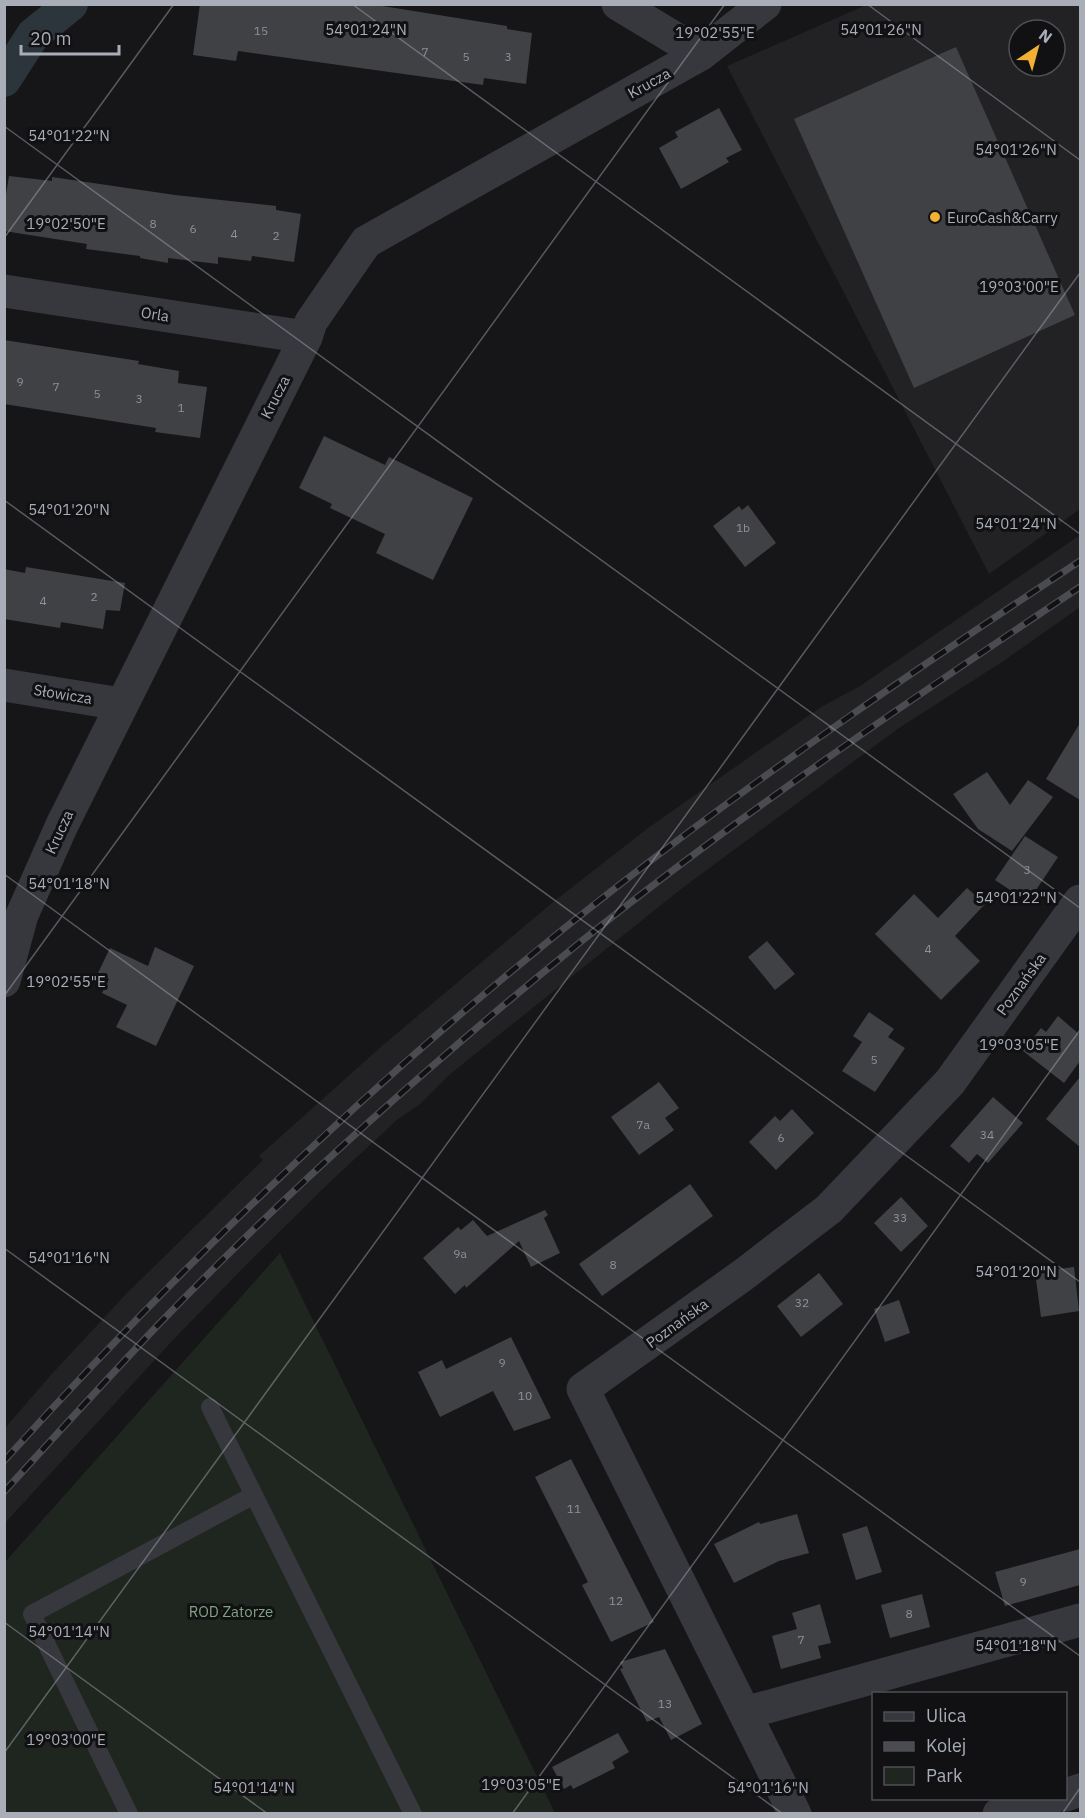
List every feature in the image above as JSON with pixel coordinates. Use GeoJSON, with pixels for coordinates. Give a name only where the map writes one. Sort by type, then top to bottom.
{"type":"FeatureCollection","features":[{"type":"Feature","properties":{"kind":"street"},"geometry":{"type":"LineString","coordinates":[[618,4],[701,54]]}},
{"type":"Feature","properties":{"kind":"street","name":"Krucza"},"geometry":{"type":"LineString","coordinates":[[4,981],[22,915],[62,825],[121,704],[306,337],[311,322],[366,242],[701,54],[765,4]]}},
{"type":"Feature","properties":{"kind":"street","name":"Orla"},"geometry":{"type":"LineString","coordinates":[[4,291],[306,337]]}},
{"type":"Feature","properties":{"kind":"street","name":"Słowicza"},"geometry":{"type":"LineString","coordinates":[[4,685],[121,704]]}},
{"type":"Feature","properties":{"kind":"street","name":"Poznańska"},"geometry":{"type":"LineString","coordinates":[[795,1814],[584,1389],[743,1275],[829,1209],[951,1082],[1080,901]]}},
{"type":"Feature","properties":{"kind":"street"},"geometry":{"type":"LineString","coordinates":[[745,1713],[1080,1620]]}},
{"type":"Feature","properties":{"kind":"street"},"geometry":{"type":"LineString","coordinates":[[999,1814],[1045,1800]]}},
{"type":"Feature","properties":{"kind":"lane"},"geometry":{"type":"LineString","coordinates":[[210,1407],[413,1814]]}},
{"type":"Feature","properties":{"kind":"lane"},"geometry":{"type":"LineString","coordinates":[[129,1814],[32,1614],[254,1495]]}},
{"type":"Feature","properties":{"kind":"shaded area"},"geometry":{"type":"Polygon","coordinates":[[[866,5],[1080,5],[1080,509],[989,574],[727,66],[866,5]]]}},
{"type":"Feature","properties":{"kind":"shaded area"},"geometry":{"type":"Polygon","coordinates":[[[1080,535],[1080,607],[1002,662],[899,728],[681,889],[449,1075],[419,1105],[398,1119],[331,1181],[250,1261],[173,1340],[5,1523],[5,1428],[127,1293],[263,1160],[259,1156],[383,1045],[552,903],[648,828],[821,707],[860,686],[1080,535]]]}},
{"type":"Feature","properties":{"kind":"green space","name":"ROD Zatorze"},"geometry":{"type":"Polygon","coordinates":[[[280,1253],[555,1813],[5,1814],[5,1562],[280,1253]]]}},
{"type":"Feature","properties":{"kind":"building"},"geometry":{"type":"Polygon","coordinates":[[[200,4],[370,4],[507,26],[507,29],[532,33],[526,84],[484,78],[483,85],[238,51],[236,61],[193,55],[200,4]]]}},
{"type":"Feature","properties":{"kind":"building","name":"EuroCash&Carry"},"geometry":{"type":"Polygon","coordinates":[[[956,47],[1075,315],[914,388],[794,119],[956,47]]]}},
{"type":"Feature","properties":{"kind":"building"},"geometry":{"type":"Polygon","coordinates":[[[719,108],[742,150],[726,158],[729,162],[681,189],[659,148],[678,137],[675,132],[719,108]]]}},
{"type":"Feature","properties":{"kind":"building"},"geometry":{"type":"Polygon","coordinates":[[[9,176],[52,181],[52,177],[175,195],[276,206],[276,210],[301,214],[294,262],[252,256],[251,261],[218,257],[218,264],[168,258],[168,263],[140,258],[140,256],[86,249],[87,244],[4,231],[4,206],[9,176]]]}},
{"type":"Feature","properties":{"kind":"building"},"geometry":{"type":"Polygon","coordinates":[[[4,340],[139,361],[138,364],[179,371],[178,383],[207,387],[200,438],[155,432],[156,428],[4,404],[4,340]]]}},
{"type":"Feature","properties":{"kind":"building"},"geometry":{"type":"Polygon","coordinates":[[[324,436],[385,465],[389,457],[473,498],[433,580],[376,553],[385,534],[330,508],[332,504],[299,488],[324,436]]]}},
{"type":"Feature","properties":{"kind":"building"},"geometry":{"type":"Polygon","coordinates":[[[748,505],[776,543],[745,567],[713,526],[739,506],[742,510],[748,505]]]}},
{"type":"Feature","properties":{"kind":"building"},"geometry":{"type":"Polygon","coordinates":[[[26,567],[125,583],[120,611],[106,610],[103,629],[61,622],[60,628],[4,619],[4,569],[25,573],[26,567]]]}},
{"type":"Feature","properties":{"kind":"building"},"geometry":{"type":"Polygon","coordinates":[[[1080,723],[1080,800],[1046,779],[1080,723]]]}},
{"type":"Feature","properties":{"kind":"building"},"geometry":{"type":"Polygon","coordinates":[[[987,772],[1010,805],[1028,780],[1053,797],[1012,851],[978,829],[953,794],[987,772]]]}},
{"type":"Feature","properties":{"kind":"building"},"geometry":{"type":"Polygon","coordinates":[[[1025,836],[1058,857],[1028,902],[995,880],[1025,836]]]}},
{"type":"Feature","properties":{"kind":"building"},"geometry":{"type":"Polygon","coordinates":[[[967,888],[985,904],[955,936],[980,961],[941,1000],[875,934],[914,894],[938,918],[967,888]]]}},
{"type":"Feature","properties":{"kind":"building"},"geometry":{"type":"Polygon","coordinates":[[[767,941],[795,974],[775,990],[748,957],[767,941]]]}},
{"type":"Feature","properties":{"kind":"building"},"geometry":{"type":"Polygon","coordinates":[[[155,947],[194,966],[156,1046],[116,1027],[127,1005],[102,993],[109,979],[98,973],[110,948],[148,966],[155,947]]]}},
{"type":"Feature","properties":{"kind":"building"},"geometry":{"type":"Polygon","coordinates":[[[869,1012],[894,1029],[888,1037],[905,1048],[875,1092],[842,1071],[862,1042],[853,1036],[869,1012]]]}},
{"type":"Feature","properties":{"kind":"building"},"geometry":{"type":"Polygon","coordinates":[[[1058,1016],[1080,1035],[1080,1061],[1064,1083],[1023,1051],[1041,1028],[1046,1032],[1058,1016]]]}},
{"type":"Feature","properties":{"kind":"building"},"geometry":{"type":"Polygon","coordinates":[[[1080,1077],[1080,1147],[1046,1119],[1080,1077]]]}},
{"type":"Feature","properties":{"kind":"building"},"geometry":{"type":"Polygon","coordinates":[[[659,1082],[679,1108],[665,1118],[674,1130],[639,1155],[611,1117],[659,1082]]]}},
{"type":"Feature","properties":{"kind":"building"},"geometry":{"type":"Polygon","coordinates":[[[993,1097],[1023,1123],[988,1163],[977,1154],[969,1163],[950,1146],[993,1097]]]}},
{"type":"Feature","properties":{"kind":"building"},"geometry":{"type":"Polygon","coordinates":[[[792,1109],[814,1133],[776,1170],[749,1142],[775,1116],[780,1121],[792,1109]]]}},
{"type":"Feature","properties":{"kind":"building"},"geometry":{"type":"Polygon","coordinates":[[[690,1184],[713,1216],[602,1296],[579,1264],[690,1184]]]}},
{"type":"Feature","properties":{"kind":"building"},"geometry":{"type":"Polygon","coordinates":[[[901,1197],[928,1226],[901,1252],[874,1223],[901,1197]]]}},
{"type":"Feature","properties":{"kind":"building"},"geometry":{"type":"Polygon","coordinates":[[[545,1210],[548,1215],[544,1218],[560,1253],[531,1267],[519,1241],[466,1288],[465,1285],[455,1294],[423,1258],[458,1227],[461,1230],[473,1220],[487,1236],[545,1210]]]}},
{"type":"Feature","properties":{"kind":"building"},"geometry":{"type":"Polygon","coordinates":[[[1074,1267],[1079,1311],[1041,1317],[1035,1272],[1074,1267]]]}},
{"type":"Feature","properties":{"kind":"building"},"geometry":{"type":"Polygon","coordinates":[[[819,1273],[843,1304],[801,1337],[777,1306],[819,1273]]]}},
{"type":"Feature","properties":{"kind":"building"},"geometry":{"type":"Polygon","coordinates":[[[899,1300],[910,1333],[885,1342],[874,1309],[899,1300]]]}},
{"type":"Feature","properties":{"kind":"building"},"geometry":{"type":"Polygon","coordinates":[[[511,1337],[551,1418],[514,1431],[493,1391],[440,1417],[418,1372],[442,1360],[446,1369],[511,1337]]]}},
{"type":"Feature","properties":{"kind":"building"},"geometry":{"type":"Polygon","coordinates":[[[571,1459],[654,1622],[611,1642],[582,1585],[588,1582],[535,1477],[571,1459]]]}},
{"type":"Feature","properties":{"kind":"building"},"geometry":{"type":"Polygon","coordinates":[[[797,1514],[809,1553],[779,1561],[734,1583],[714,1544],[759,1522],[760,1524],[797,1514]]]}},
{"type":"Feature","properties":{"kind":"building"},"geometry":{"type":"Polygon","coordinates":[[[867,1526],[882,1572],[856,1580],[842,1534],[867,1526]]]}},
{"type":"Feature","properties":{"kind":"building"},"geometry":{"type":"Polygon","coordinates":[[[1080,1549],[1080,1585],[1005,1606],[995,1572],[1080,1549]]]}},
{"type":"Feature","properties":{"kind":"building"},"geometry":{"type":"Polygon","coordinates":[[[922,1594],[930,1627],[890,1638],[881,1605],[922,1594]]]}},
{"type":"Feature","properties":{"kind":"building"},"geometry":{"type":"Polygon","coordinates":[[[820,1604],[831,1643],[818,1646],[821,1658],[781,1669],[772,1636],[797,1629],[792,1613],[820,1604]]]}},
{"type":"Feature","properties":{"kind":"building"},"geometry":{"type":"Polygon","coordinates":[[[665,1649],[702,1724],[671,1740],[659,1717],[647,1722],[620,1669],[623,1668],[620,1662],[665,1649]]]}},
{"type":"Feature","properties":{"kind":"building"},"geometry":{"type":"Polygon","coordinates":[[[618,1733],[629,1752],[612,1762],[615,1768],[573,1789],[571,1785],[564,1789],[552,1767],[618,1733]]]}},
{"type":"Feature","properties":{"kind":"waterway"},"geometry":{"type":"LineString","coordinates":[[4,80],[33,35],[71,4]]}},
{"type":"Feature","properties":{"kind":"railway"},"geometry":{"type":"LineString","coordinates":[[4,1461],[150,1306],[301,1157],[459,1016],[540,948],[678,840],[791,757],[1080,561]]}},
{"type":"Feature","properties":{"kind":"railway"},"geometry":{"type":"LineString","coordinates":[[4,1492],[208,1274],[362,1128],[469,1035],[578,944],[700,850],[888,716],[1080,587]]}},
{"type":"Feature","properties":{"kind":"place","name":"EuroCash&Carry"},"geometry":{"type":"Point","coordinates":[935,217]}}]}
